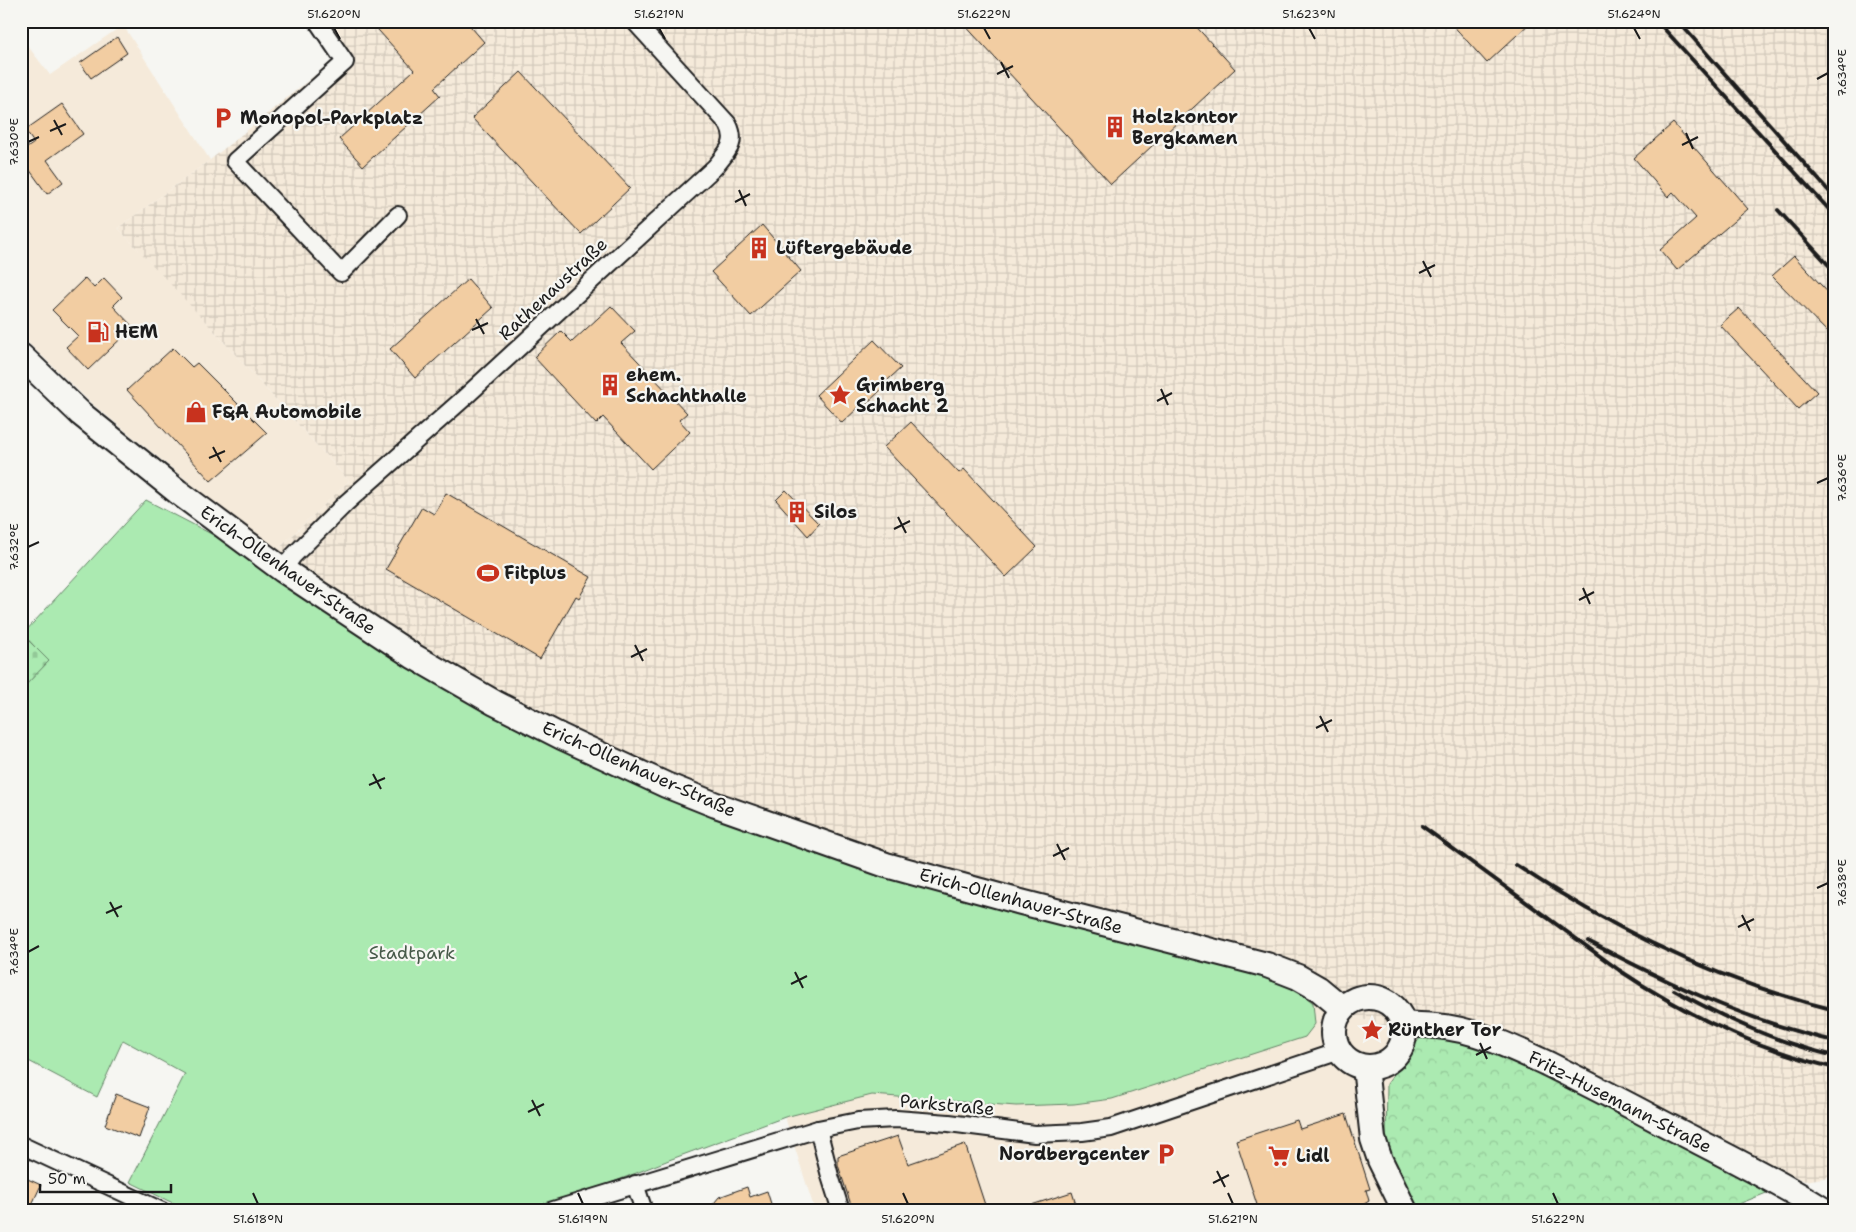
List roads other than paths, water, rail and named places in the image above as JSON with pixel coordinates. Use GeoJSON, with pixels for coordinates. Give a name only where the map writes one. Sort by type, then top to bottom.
{"type":"FeatureCollection","features":[{"type":"Feature","properties":{"kind":"street"},"geometry":{"type":"LineString","coordinates":[[317,21],[345,62],[235,161],[342,273],[398,215]]}},
{"type":"Feature","properties":{"kind":"street","name":"Rathenaustraße"},"geometry":{"type":"LineString","coordinates":[[283,570],[293,556],[346,503],[463,399],[715,167],[728,150],[733,136],[728,124],[634,21]]}},
{"type":"Feature","properties":{"kind":"street","name":"Erich-Ollenhauer-Straße"},"geometry":{"type":"LineString","coordinates":[[21,356],[82,414],[178,492],[283,570],[412,656],[562,737],[666,785],[767,824],[886,865],[1267,965],[1298,977],[1319,988],[1342,1008]]}},
{"type":"Feature","properties":{"kind":"street"},"geometry":{"type":"LineString","coordinates":[[1365,996],[1378,998],[1390,1003],[1399,1013],[1404,1025],[1404,1038],[1399,1051],[1390,1060],[1378,1066],[1365,1067],[1350,1062],[1340,1051],[1335,1040],[1334,1028],[1342,1008],[1353,1000],[1365,996]]}},
{"type":"Feature","properties":{"kind":"street","name":"Fritz-Husemann-Straße"},"geometry":{"type":"LineString","coordinates":[[1404,1025],[1436,1024],[1496,1039],[1589,1084],[1728,1157],[1825,1211]]}},
{"type":"Feature","properties":{"kind":"street","name":"Parkstraße"},"geometry":{"type":"LineString","coordinates":[[550,1211],[818,1129],[858,1121],[896,1119],[949,1123],[1035,1134],[1082,1132],[1112,1128],[1340,1051]]}},
{"type":"Feature","properties":{"kind":"street"},"geometry":{"type":"LineString","coordinates":[[1365,1067],[1373,1139],[1380,1160],[1405,1211]]}},
{"type":"Feature","properties":{"kind":"street"},"geometry":{"type":"LineString","coordinates":[[818,1129],[841,1211]]}},
{"type":"Feature","properties":{"kind":"street"},"geometry":{"type":"LineString","coordinates":[[21,1145],[162,1211]]}},
{"type":"Feature","properties":{"kind":"street"},"geometry":{"type":"LineString","coordinates":[[635,1184],[644,1211]]}},
{"type":"Feature","properties":{"kind":"railway"},"geometry":{"type":"LineString","coordinates":[[1657,21],[1835,216]]}},
{"type":"Feature","properties":{"kind":"railway"},"geometry":{"type":"LineString","coordinates":[[1678,21],[1835,198]]}},
{"type":"Feature","properties":{"kind":"railway"},"geometry":{"type":"LineString","coordinates":[[1778,210],[1835,272]]}},
{"type":"Feature","properties":{"kind":"railway"},"geometry":{"type":"LineString","coordinates":[[1422,826],[1619,970],[1670,1002],[1750,1041],[1835,1068]]}},
{"type":"Feature","properties":{"kind":"railway"},"geometry":{"type":"LineString","coordinates":[[1516,865],[1591,911],[1669,951],[1750,985],[1835,1010]]}},
{"type":"Feature","properties":{"kind":"railway"},"geometry":{"type":"LineString","coordinates":[[1588,941],[1677,986],[1739,1012],[1803,1033],[1835,1041]]}},
{"type":"Feature","properties":{"kind":"railway"},"geometry":{"type":"LineString","coordinates":[[1674,990],[1752,1029],[1814,1051],[1835,1056]]}},
{"type":"Feature","properties":{"kind":"place","name":"Monopol-Parkplatz"},"geometry":{"type":"Point","coordinates":[223,118]}},
{"type":"Feature","properties":{"kind":"place","name":"Holzkontor Bergkamen"},"geometry":{"type":"Point","coordinates":[1115,127]}},
{"type":"Feature","properties":{"kind":"place","name":"Lüftergebäude"},"geometry":{"type":"Point","coordinates":[759,248]}},
{"type":"Feature","properties":{"kind":"place","name":"HEM"},"geometry":{"type":"Point","coordinates":[98,332]}},
{"type":"Feature","properties":{"kind":"place","name":"ehem. Schachthalle"},"geometry":{"type":"Point","coordinates":[610,385]}},
{"type":"Feature","properties":{"kind":"place","name":"Grimberg Schacht 2"},"geometry":{"type":"Point","coordinates":[840,395]}},
{"type":"Feature","properties":{"kind":"place","name":"F&A Automobile"},"geometry":{"type":"Point","coordinates":[196,412]}},
{"type":"Feature","properties":{"kind":"place","name":"Silos"},"geometry":{"type":"Point","coordinates":[797,512]}},
{"type":"Feature","properties":{"kind":"place","name":"Fitplus"},"geometry":{"type":"Point","coordinates":[488,573]}},
{"type":"Feature","properties":{"kind":"place","name":"Rünther Tor"},"geometry":{"type":"Point","coordinates":[1372,1030]}},
{"type":"Feature","properties":{"kind":"place","name":"Nordbergcenter"},"geometry":{"type":"Point","coordinates":[1166,1154]}},
{"type":"Feature","properties":{"kind":"place","name":"Lidl"},"geometry":{"type":"Point","coordinates":[1279,1156]}},
{"type":"Feature","properties":{"kind":"park label","name":"Stadtpark"},"geometry":{"type":"Point","coordinates":[412,953]}}]}
